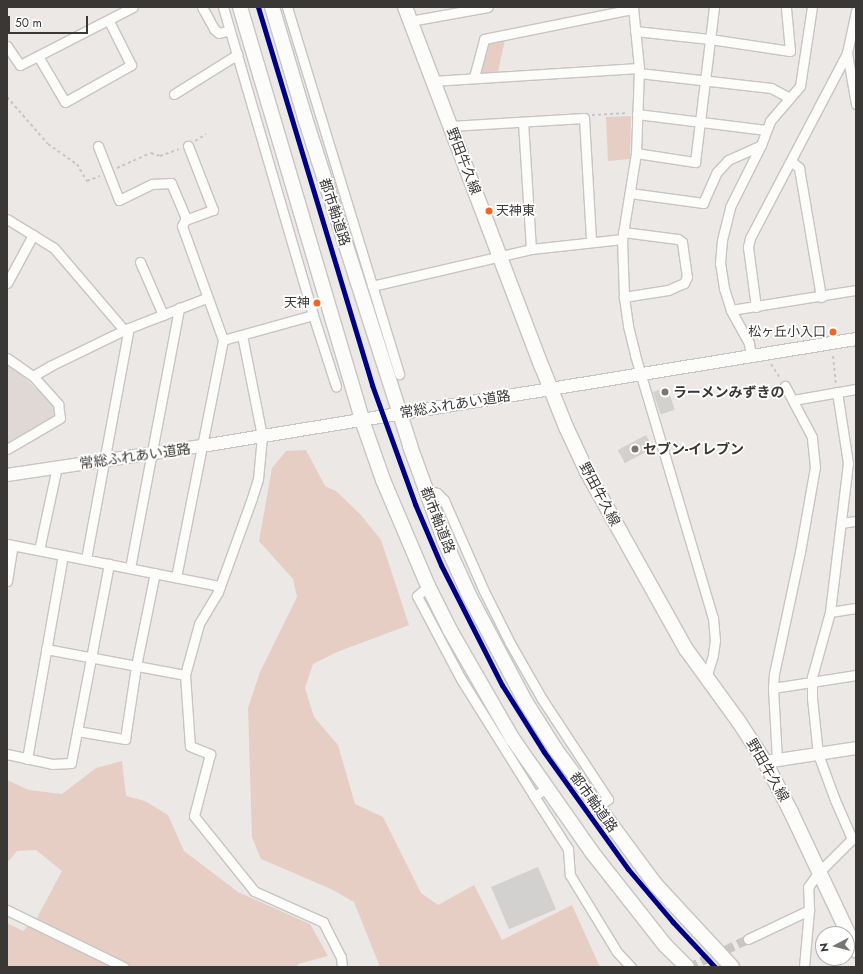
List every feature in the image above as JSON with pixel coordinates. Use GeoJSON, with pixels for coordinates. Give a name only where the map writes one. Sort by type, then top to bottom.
{"type":"FeatureCollection","features":[{"type":"Feature","properties":{"kind":"main road"},"geometry":{"type":"LineString","coordinates":[[240,7],[362,420],[383,480],[428,586],[450,630],[512,738],[591,851],[665,945],[687,967]]}},
{"type":"Feature","properties":{"kind":"main road","name":"都市軸道路"},"geometry":{"type":"LineString","coordinates":[[272,7],[337,198],[374,313],[400,413],[445,542],[498,653],[525,701],[556,750],[655,884],[732,967]]}},
{"type":"Feature","properties":{"kind":"main road","name":"野田牛久線"},"geometry":{"type":"LineString","coordinates":[[405,7],[551,389],[587,472],[686,649],[739,722],[771,761],[791,812],[856,950]]}},
{"type":"Feature","properties":{"kind":"street"},"geometry":{"type":"LineString","coordinates":[[7,46],[20,65],[134,7]]}},
{"type":"Feature","properties":{"kind":"street"},"geometry":{"type":"LineString","coordinates":[[202,7],[214,29],[219,33],[230,30]]}},
{"type":"Feature","properties":{"kind":"street"},"geometry":{"type":"LineString","coordinates":[[223,7],[238,54],[313,315],[336,386]]}},
{"type":"Feature","properties":{"kind":"street"},"geometry":{"type":"LineString","coordinates":[[287,7],[337,198],[372,286],[374,313],[399,374]]}},
{"type":"Feature","properties":{"kind":"street"},"geometry":{"type":"LineString","coordinates":[[410,21],[488,7]]}},
{"type":"Feature","properties":{"kind":"street"},"geometry":{"type":"LineString","coordinates":[[636,153],[696,162],[714,7]]}},
{"type":"Feature","properties":{"kind":"street"},"geometry":{"type":"LineString","coordinates":[[635,31],[710,39],[790,51],[786,7]]}},
{"type":"Feature","properties":{"kind":"street"},"geometry":{"type":"LineString","coordinates":[[751,357],[749,344],[732,310],[724,288],[720,263],[722,240],[730,207],[761,145],[770,121],[800,86],[812,7]]}},
{"type":"Feature","properties":{"kind":"street"},"geometry":{"type":"LineString","coordinates":[[474,77],[484,38],[633,8],[639,70],[636,153],[623,236],[624,297],[628,326],[713,618],[715,640],[713,655],[706,678]]}},
{"type":"Feature","properties":{"kind":"street"},"geometry":{"type":"LineString","coordinates":[[756,307],[748,247],[750,238],[847,53],[856,11]]}},
{"type":"Feature","properties":{"kind":"street"},"geometry":{"type":"LineString","coordinates":[[38,56],[65,102],[131,65],[108,21]]}},
{"type":"Feature","properties":{"kind":"street"},"geometry":{"type":"LineString","coordinates":[[847,53],[856,104]]}},
{"type":"Feature","properties":{"kind":"street"},"geometry":{"type":"LineString","coordinates":[[174,94],[238,54]]}},
{"type":"Feature","properties":{"kind":"street"},"geometry":{"type":"LineString","coordinates":[[432,81],[474,77],[639,70],[771,88],[790,98]]}},
{"type":"Feature","properties":{"kind":"street"},"geometry":{"type":"LineString","coordinates":[[637,114],[766,130]]}},
{"type":"Feature","properties":{"kind":"street"},"geometry":{"type":"LineString","coordinates":[[450,126],[584,118],[591,242]]}},
{"type":"Feature","properties":{"kind":"street"},"geometry":{"type":"LineString","coordinates":[[523,122],[531,249]]}},
{"type":"Feature","properties":{"kind":"street"},"geometry":{"type":"LineString","coordinates":[[630,193],[703,203],[717,172],[728,160],[761,145]]}},
{"type":"Feature","properties":{"kind":"street"},"geometry":{"type":"LineString","coordinates":[[98,146],[119,200],[152,184],[171,183],[186,218],[182,226],[206,298],[223,340],[176,577]]}},
{"type":"Feature","properties":{"kind":"street"},"geometry":{"type":"LineString","coordinates":[[185,220],[213,210],[188,146]]}},
{"type":"Feature","properties":{"kind":"street"},"geometry":{"type":"LineString","coordinates":[[791,161],[799,168],[821,297]]}},
{"type":"Feature","properties":{"kind":"street"},"geometry":{"type":"LineString","coordinates":[[7,219],[54,248],[126,329]]}},
{"type":"Feature","properties":{"kind":"street"},"geometry":{"type":"LineString","coordinates":[[7,283],[33,235]]}},
{"type":"Feature","properties":{"kind":"street"},"geometry":{"type":"LineString","coordinates":[[372,286],[531,249],[591,242],[623,236],[678,239],[682,242],[687,277],[684,283],[668,290],[624,297]]}},
{"type":"Feature","properties":{"kind":"street"},"geometry":{"type":"LineString","coordinates":[[140,262],[163,315]]}},
{"type":"Feature","properties":{"kind":"street"},"geometry":{"type":"LineString","coordinates":[[732,310],[821,297],[856,290]]}},
{"type":"Feature","properties":{"kind":"street"},"geometry":{"type":"LineString","coordinates":[[33,376],[50,366],[126,329],[206,298]]}},
{"type":"Feature","properties":{"kind":"street"},"geometry":{"type":"LineString","coordinates":[[130,568],[180,308]]}},
{"type":"Feature","properties":{"kind":"street"},"geometry":{"type":"LineString","coordinates":[[223,340],[313,315]]}},
{"type":"Feature","properties":{"kind":"street"},"geometry":{"type":"LineString","coordinates":[[86,559],[126,329]]}},
{"type":"Feature","properties":{"kind":"street"},"geometry":{"type":"LineString","coordinates":[[242,335],[262,436],[258,479],[220,586],[200,624],[185,675],[190,746],[210,754],[194,816],[254,891],[322,922],[341,957],[342,967]]}},
{"type":"Feature","properties":{"kind":"street","name":"常総ふれあい道路"},"geometry":{"type":"LineString","coordinates":[[7,475],[202,446],[856,339]]}},
{"type":"Feature","properties":{"kind":"street"},"geometry":{"type":"LineString","coordinates":[[323,344],[338,340]]}},
{"type":"Feature","properties":{"kind":"street"},"geometry":{"type":"LineString","coordinates":[[7,358],[33,376],[58,404],[60,418],[7,449]]}},
{"type":"Feature","properties":{"kind":"street"},"geometry":{"type":"LineString","coordinates":[[785,386],[812,437],[815,467],[800,552],[774,674],[771,761],[856,748]]}},
{"type":"Feature","properties":{"kind":"street"},"geometry":{"type":"LineString","coordinates":[[793,400],[856,389]]}},
{"type":"Feature","properties":{"kind":"street"},"geometry":{"type":"LineString","coordinates":[[804,967],[809,910],[808,887],[819,872],[854,839],[835,800],[818,754],[812,682],[830,612],[848,463],[837,392]]}},
{"type":"Feature","properties":{"kind":"street"},"geometry":{"type":"LineString","coordinates":[[39,550],[56,467]]}},
{"type":"Feature","properties":{"kind":"street"},"geometry":{"type":"LineString","coordinates":[[841,523],[856,520]]}},
{"type":"Feature","properties":{"kind":"street"},"geometry":{"type":"LineString","coordinates":[[7,580],[10,545],[220,586]]}},
{"type":"Feature","properties":{"kind":"street"},"geometry":{"type":"LineString","coordinates":[[27,759],[63,555]]}},
{"type":"Feature","properties":{"kind":"street"},"geometry":{"type":"LineString","coordinates":[[7,754],[52,764],[71,763],[108,564]]}},
{"type":"Feature","properties":{"kind":"street"},"geometry":{"type":"LineString","coordinates":[[77,730],[125,739],[136,666],[155,573]]}},
{"type":"Feature","properties":{"kind":"street"},"geometry":{"type":"LineString","coordinates":[[428,586],[417,596],[461,679],[568,849],[570,875],[617,952],[631,967]]}},
{"type":"Feature","properties":{"kind":"street"},"geometry":{"type":"LineString","coordinates":[[830,612],[856,608]]}},
{"type":"Feature","properties":{"kind":"street"},"geometry":{"type":"LineString","coordinates":[[46,649],[185,675]]}},
{"type":"Feature","properties":{"kind":"street"},"geometry":{"type":"LineString","coordinates":[[773,688],[856,675]]}},
{"type":"Feature","properties":{"kind":"street"},"geometry":{"type":"LineString","coordinates":[[534,796],[547,788]]}},
{"type":"Feature","properties":{"kind":"street"},"geometry":{"type":"LineString","coordinates":[[7,910],[124,967]]}},
{"type":"Feature","properties":{"kind":"street"},"geometry":{"type":"LineString","coordinates":[[748,939],[809,910]]}},
{"type":"Feature","properties":{"kind":"path"},"geometry":{"type":"LineString","coordinates":[[584,118],[591,115],[637,114]]}},
{"type":"Feature","properties":{"kind":"path"},"geometry":{"type":"LineString","coordinates":[[833,356],[837,392]]}},
{"type":"Feature","properties":{"kind":"path"},"geometry":{"type":"LineString","coordinates":[[771,364],[785,386]]}},
{"type":"Feature","properties":{"kind":"shaded area"},"geometry":{"type":"Polygon","coordinates":[[[506,35],[497,76],[474,77],[484,41],[506,35]]]}},
{"type":"Feature","properties":{"kind":"shaded area"},"geometry":{"type":"Polygon","coordinates":[[[631,116],[630,159],[608,161],[606,117],[631,116]]]}},
{"type":"Feature","properties":{"kind":"shaded area"},"geometry":{"type":"Polygon","coordinates":[[[7,362],[56,407],[57,413],[33,431],[7,446],[7,362]]]}},
{"type":"Feature","properties":{"kind":"shaded area"},"geometry":{"type":"Polygon","coordinates":[[[306,450],[325,486],[336,491],[360,514],[381,540],[409,625],[337,652],[313,664],[305,688],[314,717],[338,745],[355,804],[383,817],[421,893],[438,905],[474,885],[502,940],[572,905],[599,965],[602,967],[380,967],[354,902],[331,889],[261,859],[252,837],[248,708],[260,672],[297,597],[293,579],[259,541],[272,468],[286,451],[306,450]]]}},
{"type":"Feature","properties":{"kind":"shaded area"},"geometry":{"type":"Polygon","coordinates":[[[122,761],[126,796],[145,801],[168,815],[184,851],[238,892],[310,924],[328,956],[298,964],[297,967],[7,967],[7,923],[23,931],[37,918],[62,871],[36,850],[17,851],[7,863],[7,780],[29,790],[62,794],[96,768],[122,761]]]}},
{"type":"Feature","properties":{"kind":"building"},"geometry":{"type":"Polygon","coordinates":[[[667,387],[675,410],[661,415],[653,392],[667,387]]]}},
{"type":"Feature","properties":{"kind":"building","name":"セブン-イレブン"},"geometry":{"type":"Polygon","coordinates":[[[646,435],[653,448],[625,463],[618,450],[646,435]]]}},
{"type":"Feature","properties":{"kind":"building"},"geometry":{"type":"Polygon","coordinates":[[[538,867],[556,909],[509,929],[491,887],[538,867]]]}},
{"type":"Feature","properties":{"kind":"tunnel"},"geometry":{"type":"LineString","coordinates":[[689,967],[748,939]]}},
{"type":"Feature","properties":{"kind":"transit line"},"geometry":{"type":"LineString","coordinates":[[258,7],[372,385],[415,504],[441,565],[502,685],[544,752],[628,869],[673,922],[715,967]]}},
{"type":"Feature","properties":{"kind":"place","name":"天神東"},"geometry":{"type":"Point","coordinates":[489,211]}},
{"type":"Feature","properties":{"kind":"place","name":"天神"},"geometry":{"type":"Point","coordinates":[317,303]}},
{"type":"Feature","properties":{"kind":"place","name":"松ヶ丘小入口"},"geometry":{"type":"Point","coordinates":[833,332]}},
{"type":"Feature","properties":{"kind":"place","name":"ラーメンみずきの"},"geometry":{"type":"Point","coordinates":[665,392]}},
{"type":"Feature","properties":{"kind":"place","name":"セブン-イレブン"},"geometry":{"type":"Point","coordinates":[635,449]}}]}
